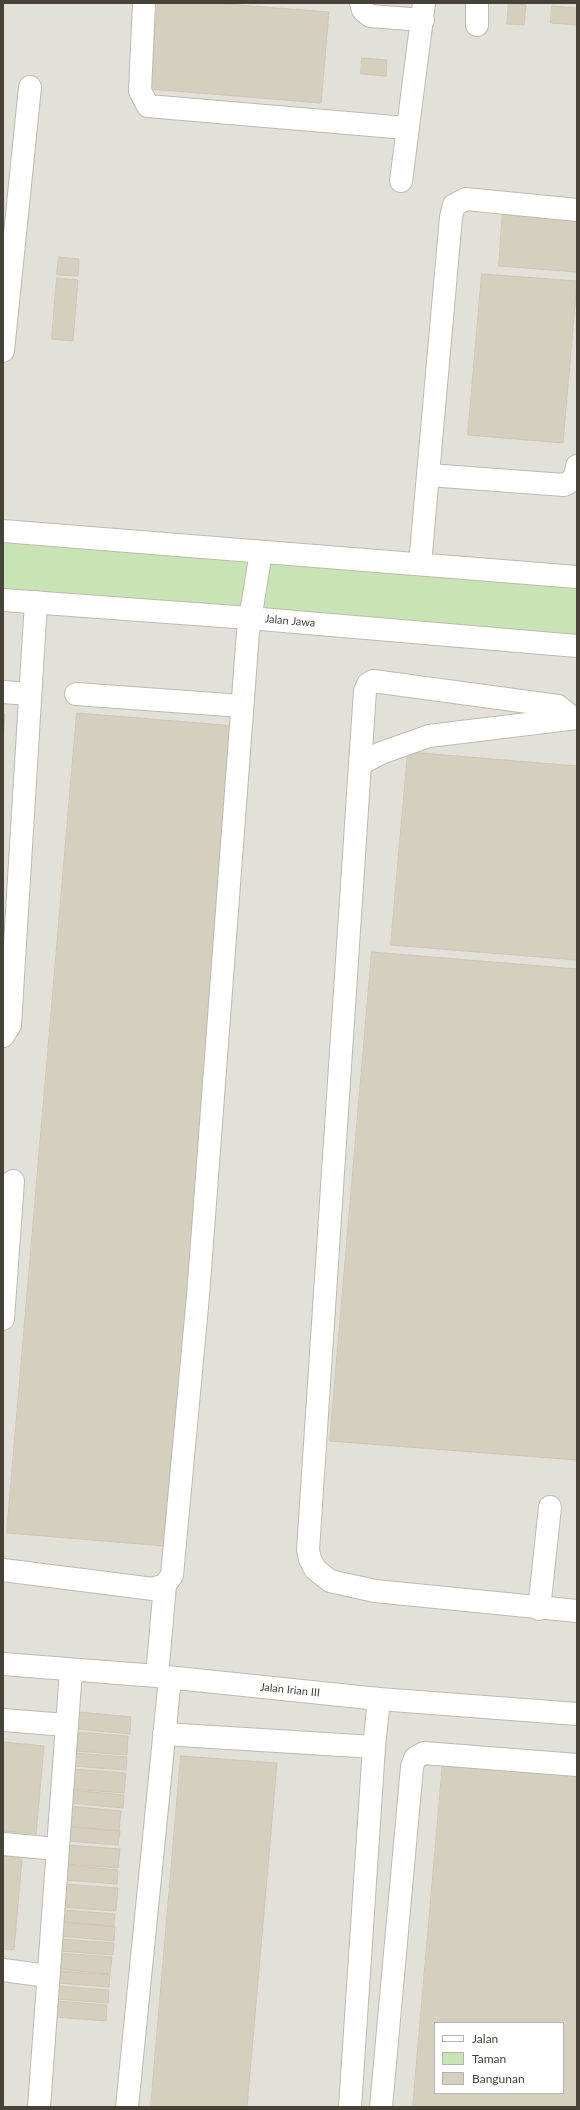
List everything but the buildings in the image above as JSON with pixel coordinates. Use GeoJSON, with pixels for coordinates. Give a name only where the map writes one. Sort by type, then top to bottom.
{"type":"FeatureCollection","features":[{"type":"Feature","properties":{"kind":"street"},"geometry":{"type":"LineString","coordinates":[[144,3],[140,91],[148,106],[406,128]]}},
{"type":"Feature","properties":{"kind":"street"},"geometry":{"type":"LineString","coordinates":[[361,3],[363,10],[370,16],[424,12],[406,128],[401,181]]}},
{"type":"Feature","properties":{"kind":"street"},"geometry":{"type":"LineString","coordinates":[[477,3],[477,25]]}},
{"type":"Feature","properties":{"kind":"street"},"geometry":{"type":"LineString","coordinates":[[3,352],[30,87]]}},
{"type":"Feature","properties":{"kind":"street"},"geometry":{"type":"LineString","coordinates":[[420,564],[451,217],[454,205],[466,199],[577,210]]}},
{"type":"Feature","properties":{"kind":"street"},"geometry":{"type":"LineString","coordinates":[[428,475],[564,485],[571,482],[576,475],[577,466]]}},
{"type":"Feature","properties":{"kind":"street"},"geometry":{"type":"LineString","coordinates":[[3,531],[577,576]]}},
{"type":"Feature","properties":{"kind":"street"},"geometry":{"type":"LineString","coordinates":[[127,2107],[164,1734],[165,1585],[172,1575],[198,1296],[249,618],[261,552]]}},
{"type":"Feature","properties":{"kind":"street","name":"Jalan Jawa"},"geometry":{"type":"LineString","coordinates":[[3,600],[249,618],[577,646]]}},
{"type":"Feature","properties":{"kind":"street"},"geometry":{"type":"LineString","coordinates":[[3,1036],[10,1025],[36,602]]}},
{"type":"Feature","properties":{"kind":"street"},"geometry":{"type":"LineString","coordinates":[[575,718],[558,706],[373,681],[368,684],[365,691],[314,1435],[308,1550],[310,1559],[315,1569],[330,1582],[368,1590],[539,1609],[577,1611]]}},
{"type":"Feature","properties":{"kind":"street"},"geometry":{"type":"LineString","coordinates":[[3,692],[30,694]]}},
{"type":"Feature","properties":{"kind":"street"},"geometry":{"type":"LineString","coordinates":[[76,694],[242,706]]}},
{"type":"Feature","properties":{"kind":"street"},"geometry":{"type":"LineString","coordinates":[[360,764],[381,753],[429,736],[575,718]]}},
{"type":"Feature","properties":{"kind":"street"},"geometry":{"type":"LineString","coordinates":[[3,1319],[13,1181]]}},
{"type":"Feature","properties":{"kind":"street"},"geometry":{"type":"LineString","coordinates":[[539,1609],[550,1507]]}},
{"type":"Feature","properties":{"kind":"street"},"geometry":{"type":"LineString","coordinates":[[3,1570],[153,1589],[165,1585]]}},
{"type":"Feature","properties":{"kind":"street","name":"Jalan Irian III"},"geometry":{"type":"LineString","coordinates":[[3,1664],[164,1677],[378,1699],[577,1714]]}},
{"type":"Feature","properties":{"kind":"street"},"geometry":{"type":"LineString","coordinates":[[39,2107],[71,1670]]}},
{"type":"Feature","properties":{"kind":"street"},"geometry":{"type":"LineString","coordinates":[[350,2107],[378,1699]]}},
{"type":"Feature","properties":{"kind":"street"},"geometry":{"type":"LineString","coordinates":[[3,1720],[66,1725]]}},
{"type":"Feature","properties":{"kind":"street"},"geometry":{"type":"LineString","coordinates":[[164,1734],[374,1747]]}},
{"type":"Feature","properties":{"kind":"street"},"geometry":{"type":"LineString","coordinates":[[381,2107],[412,1766],[416,1758],[424,1753],[577,1765]]}},
{"type":"Feature","properties":{"kind":"street"},"geometry":{"type":"LineString","coordinates":[[3,1844],[57,1849]]}},
{"type":"Feature","properties":{"kind":"street"},"geometry":{"type":"LineString","coordinates":[[3,1970],[48,1976]]}},
{"type":"Feature","properties":{"kind":"shaded area"},"geometry":{"type":"Polygon","coordinates":[[[3,3],[577,3],[577,2107],[3,2107],[3,3]]]}},
{"type":"Feature","properties":{"kind":"green space"},"geometry":{"type":"Polygon","coordinates":[[[3,531],[577,578],[577,646],[3,599],[3,531]]]}}]}
